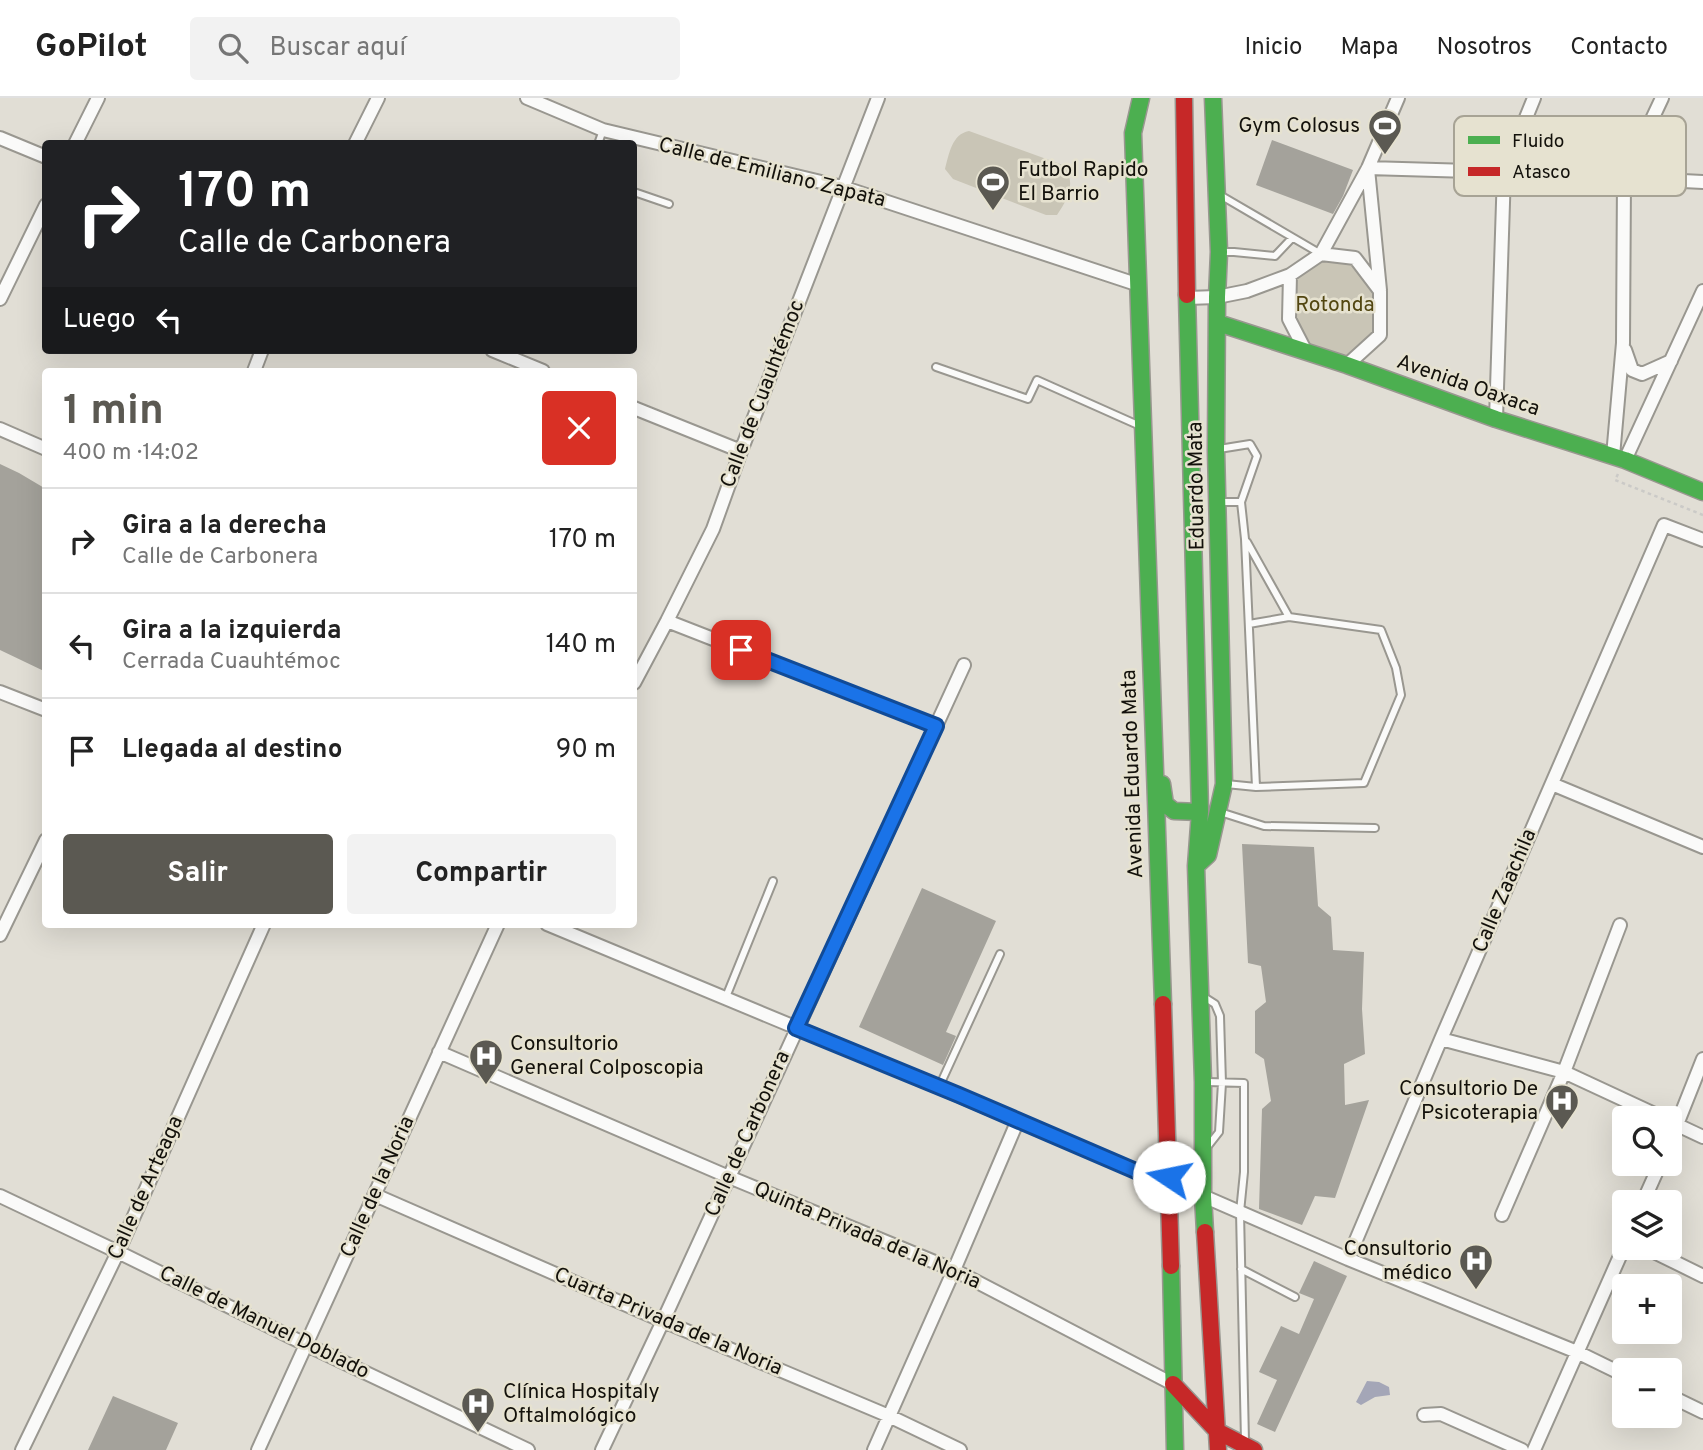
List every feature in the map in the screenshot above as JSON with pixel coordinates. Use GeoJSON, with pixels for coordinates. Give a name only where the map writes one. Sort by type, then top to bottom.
{"type":"FeatureCollection","features":[{"type":"Feature","properties":{"kind":"main road"},"geometry":{"type":"LineString","coordinates":[[1131,98],[1133,133]]}},
{"type":"Feature","properties":{"kind":"main road","name":"Avenida Eduardo Mata"},"geometry":{"type":"LineString","coordinates":[[1141,98],[1133,133],[1169,1177],[1175,1450]]}},
{"type":"Feature","properties":{"kind":"main road"},"geometry":{"type":"LineString","coordinates":[[1184,98],[1200,812],[1196,866],[1203,1082],[1203,1196],[1218,1450]]}},
{"type":"Feature","properties":{"kind":"main road","name":"Eduardo Mata"},"geometry":{"type":"LineString","coordinates":[[1196,866],[1208,855],[1224,784],[1216,450],[1219,252],[1213,98]]}},
{"type":"Feature","properties":{"kind":"main road","name":"Avenida Oaxaca"},"geometry":{"type":"LineString","coordinates":[[1218,323],[1347,365],[1496,419],[1619,458],[1703,492]]}},
{"type":"Feature","properties":{"kind":"main road"},"geometry":{"type":"LineString","coordinates":[[1152,697],[1162,723],[1162,788],[1165,804],[1174,811],[1200,812]]}},
{"type":"Feature","properties":{"kind":"main road"},"geometry":{"type":"LineString","coordinates":[[1173,1384],[1217,1431],[1248,1449]]}},
{"type":"Feature","properties":{"kind":"street"},"geometry":{"type":"LineString","coordinates":[[77,140],[98,98]]}},
{"type":"Feature","properties":{"kind":"street"},"geometry":{"type":"LineString","coordinates":[[357,140],[378,98]]}},
{"type":"Feature","properties":{"kind":"street","name":"Calle de Emiliano Zapata"},"geometry":{"type":"LineString","coordinates":[[527,98],[603,130],[842,187],[1139,285]]}},
{"type":"Feature","properties":{"kind":"street","name":"Calle de Cuauhtémoc"},"geometry":{"type":"LineString","coordinates":[[637,674],[713,528],[878,98]]}},
{"type":"Feature","properties":{"kind":"street"},"geometry":{"type":"LineString","coordinates":[[1187,298],[1247,292],[1290,275],[1321,254],[1368,168],[1398,98]]}},
{"type":"Feature","properties":{"kind":"street"},"geometry":{"type":"LineString","coordinates":[[1527,116],[1534,98]]}},
{"type":"Feature","properties":{"kind":"street"},"geometry":{"type":"LineString","coordinates":[[1654,116],[1662,98]]}},
{"type":"Feature","properties":{"kind":"street"},"geometry":{"type":"LineString","coordinates":[[0,138],[42,155]]}},
{"type":"Feature","properties":{"kind":"street"},"geometry":{"type":"LineString","coordinates":[[1368,168],[1454,171]]}},
{"type":"Feature","properties":{"kind":"street"},"geometry":{"type":"LineString","coordinates":[[1347,365],[1380,335],[1380,291],[1368,168]]}},
{"type":"Feature","properties":{"kind":"street"},"geometry":{"type":"LineString","coordinates":[[1496,419],[1503,196]]}},
{"type":"Feature","properties":{"kind":"street"},"geometry":{"type":"LineString","coordinates":[[1619,458],[1624,196]]}},
{"type":"Feature","properties":{"kind":"street"},"geometry":{"type":"LineString","coordinates":[[2,291],[42,213]]}},
{"type":"Feature","properties":{"kind":"street"},"geometry":{"type":"LineString","coordinates":[[1321,254],[1355,258],[1380,291]]}},
{"type":"Feature","properties":{"kind":"street"},"geometry":{"type":"LineString","coordinates":[[1290,275],[1289,319],[1306,352]]}},
{"type":"Feature","properties":{"kind":"street"},"geometry":{"type":"LineString","coordinates":[[1619,458],[1671,361],[1703,291]]}},
{"type":"Feature","properties":{"kind":"street"},"geometry":{"type":"LineString","coordinates":[[1623,343],[1632,370],[1642,374],[1671,361]]}},
{"type":"Feature","properties":{"kind":"street"},"geometry":{"type":"LineString","coordinates":[[497,354],[511,365]]}},
{"type":"Feature","properties":{"kind":"street"},"geometry":{"type":"LineString","coordinates":[[637,409],[741,451]]}},
{"type":"Feature","properties":{"kind":"street"},"geometry":{"type":"LineString","coordinates":[[0,429],[42,447]]}},
{"type":"Feature","properties":{"kind":"street","name":"Calle Zaachila"},"geometry":{"type":"LineString","coordinates":[[1348,1259],[1664,525],[1703,540]]}},
{"type":"Feature","properties":{"kind":"street"},"geometry":{"type":"LineString","coordinates":[[667,621],[936,726]]}},
{"type":"Feature","properties":{"kind":"street","name":"Calle de Carbonera"},"geometry":{"type":"LineString","coordinates":[[602,1450],[964,665]]}},
{"type":"Feature","properties":{"kind":"street"},"geometry":{"type":"LineString","coordinates":[[0,692],[42,708]]}},
{"type":"Feature","properties":{"kind":"street"},"geometry":{"type":"LineString","coordinates":[[1552,784],[1703,847]]}},
{"type":"Feature","properties":{"kind":"street"},"geometry":{"type":"LineString","coordinates":[[0,935],[42,849]]}},
{"type":"Feature","properties":{"kind":"street"},"geometry":{"type":"LineString","coordinates":[[1502,1215],[1564,1072],[1620,926]]}},
{"type":"Feature","properties":{"kind":"street","name":"Calle de Arteaga"},"geometry":{"type":"LineString","coordinates":[[22,1450],[118,1252],[262,928]]}},
{"type":"Feature","properties":{"kind":"street","name":"Calle de la Noria"},"geometry":{"type":"LineString","coordinates":[[258,1450],[497,928]]}},
{"type":"Feature","properties":{"kind":"street"},"geometry":{"type":"LineString","coordinates":[[556,928],[1145,1175],[1169,1177],[1203,1196],[1348,1259],[1577,1352],[1612,1369]]}},
{"type":"Feature","properties":{"kind":"street"},"geometry":{"type":"LineString","coordinates":[[1441,1039],[1564,1072],[1637,1106]]}},
{"type":"Feature","properties":{"kind":"street","name":"Quinta Privada de la Noria"},"geometry":{"type":"LineString","coordinates":[[439,1052],[954,1270],[1173,1384]]}},
{"type":"Feature","properties":{"kind":"street"},"geometry":{"type":"LineString","coordinates":[[1681,1106],[1703,1059]]}},
{"type":"Feature","properties":{"kind":"street"},"geometry":{"type":"LineString","coordinates":[[874,1450],[1018,1120]]}},
{"type":"Feature","properties":{"kind":"street"},"geometry":{"type":"LineString","coordinates":[[1682,1127],[1703,1136]]}},
{"type":"Feature","properties":{"kind":"street","name":"Cuarta Privada de la Noria"},"geometry":{"type":"LineString","coordinates":[[375,1195],[889,1416],[960,1450]]}},
{"type":"Feature","properties":{"kind":"street","name":"Calle de Manuel Doblado"},"geometry":{"type":"LineString","coordinates":[[0,1196],[528,1450]]}},
{"type":"Feature","properties":{"kind":"street"},"geometry":{"type":"LineString","coordinates":[[1534,1450],[1618,1260]]}},
{"type":"Feature","properties":{"kind":"street"},"geometry":{"type":"LineString","coordinates":[[1670,1260],[1703,1276]]}},
{"type":"Feature","properties":{"kind":"street"},"geometry":{"type":"LineString","coordinates":[[1682,1402],[1703,1412]]}},
{"type":"Feature","properties":{"kind":"street"},"geometry":{"type":"LineString","coordinates":[[1424,1415],[1441,1414],[1522,1450]]}},
{"type":"Feature","properties":{"kind":"lane"},"geometry":{"type":"LineString","coordinates":[[599,140],[603,130]]}},
{"type":"Feature","properties":{"kind":"lane"},"geometry":{"type":"LineString","coordinates":[[637,193],[669,204]]}},
{"type":"Feature","properties":{"kind":"lane"},"geometry":{"type":"LineString","coordinates":[[1216,193],[1321,254]]}},
{"type":"Feature","properties":{"kind":"lane"},"geometry":{"type":"LineString","coordinates":[[1219,252],[1275,256],[1292,238]]}},
{"type":"Feature","properties":{"kind":"lane"},"geometry":{"type":"LineString","coordinates":[[936,367],[1028,399],[1037,380],[1143,427]]}},
{"type":"Feature","properties":{"kind":"lane"},"geometry":{"type":"LineString","coordinates":[[1216,450],[1250,444],[1257,456],[1241,502],[1256,787]]}},
{"type":"Feature","properties":{"kind":"lane"},"geometry":{"type":"LineString","coordinates":[[1218,502],[1241,502]]}},
{"type":"Feature","properties":{"kind":"lane"},"geometry":{"type":"LineString","coordinates":[[1245,539],[1289,617]]}},
{"type":"Feature","properties":{"kind":"lane"},"geometry":{"type":"LineString","coordinates":[[1224,784],[1256,787],[1364,783],[1401,695],[1396,667],[1381,630],[1289,617],[1249,624]]}},
{"type":"Feature","properties":{"kind":"lane"},"geometry":{"type":"LineString","coordinates":[[1200,812],[1219,812],[1264,827],[1375,828]]}},
{"type":"Feature","properties":{"kind":"lane"},"geometry":{"type":"LineString","coordinates":[[725,999],[773,881]]}},
{"type":"Feature","properties":{"kind":"lane"},"geometry":{"type":"LineString","coordinates":[[939,1087],[1000,954]]}},
{"type":"Feature","properties":{"kind":"lane"},"geometry":{"type":"LineString","coordinates":[[1200,994],[1215,1004],[1220,1016],[1222,1083],[1219,1132],[1203,1152]]}},
{"type":"Feature","properties":{"kind":"lane"},"geometry":{"type":"LineString","coordinates":[[1203,1082],[1244,1083],[1244,1172],[1240,1212],[1248,1449]]}},
{"type":"Feature","properties":{"kind":"lane"},"geometry":{"type":"LineString","coordinates":[[1241,1269],[1295,1297]]}},
{"type":"Feature","properties":{"kind":"path"},"geometry":{"type":"LineString","coordinates":[[1619,458],[1615,480],[1703,515]]}},
{"type":"Feature","properties":{"kind":"green space"},"geometry":{"type":"Polygon","coordinates":[[[969,131],[1063,165],[1070,184],[1065,203],[1057,215],[1046,215],[953,179],[945,169],[950,151],[955,140],[969,131]]]}},
{"type":"Feature","properties":{"kind":"green space","name":"Rotonda"},"geometry":{"type":"Polygon","coordinates":[[[1321,259],[1353,260],[1377,290],[1377,334],[1345,364],[1308,350],[1290,319],[1294,277],[1321,259]]]}},
{"type":"Feature","properties":{"kind":"water"},"geometry":{"type":"Polygon","coordinates":[[[1367,1381],[1379,1382],[1389,1387],[1390,1395],[1375,1397],[1361,1405],[1356,1402],[1367,1381]]]}},
{"type":"Feature","properties":{"kind":"building"},"geometry":{"type":"Polygon","coordinates":[[[1272,140],[1353,170],[1333,214],[1256,185],[1272,140]]]}},
{"type":"Feature","properties":{"kind":"building"},"geometry":{"type":"Polygon","coordinates":[[[0,464],[42,487],[42,670],[0,650],[0,464]]]}},
{"type":"Feature","properties":{"kind":"building"},"geometry":{"type":"Polygon","coordinates":[[[1242,844],[1314,847],[1318,906],[1331,917],[1333,950],[1364,952],[1362,1009],[1365,1054],[1344,1064],[1345,1105],[1369,1100],[1335,1198],[1315,1196],[1302,1225],[1259,1209],[1262,1109],[1271,1101],[1264,1059],[1255,1053],[1255,1011],[1266,1002],[1261,966],[1248,963],[1242,844]]]}},
{"type":"Feature","properties":{"kind":"building"},"geometry":{"type":"Polygon","coordinates":[[[922,888],[996,921],[946,1032],[956,1036],[943,1065],[859,1027],[922,888]]]}},
{"type":"Feature","properties":{"kind":"building"},"geometry":{"type":"Polygon","coordinates":[[[1314,1261],[1347,1276],[1275,1432],[1257,1424],[1277,1380],[1259,1372],[1281,1326],[1299,1334],[1314,1299],[1299,1293],[1314,1261]]]}},
{"type":"Feature","properties":{"kind":"building"},"geometry":{"type":"Polygon","coordinates":[[[113,1396],[178,1423],[166,1450],[88,1450],[113,1396]]]}},
{"type":"Feature","properties":{"kind":"traffic: fast"},"geometry":{"type":"LineString","coordinates":[[1141,98],[1133,133],[1163,1004]]}},
{"type":"Feature","properties":{"kind":"traffic: fast"},"geometry":{"type":"LineString","coordinates":[[1196,866],[1208,855],[1224,784],[1216,450],[1219,252],[1213,98]]}},
{"type":"Feature","properties":{"kind":"traffic: fast"},"geometry":{"type":"LineString","coordinates":[[1187,295],[1200,812],[1196,866],[1205,1232]]}},
{"type":"Feature","properties":{"kind":"traffic: fast"},"geometry":{"type":"LineString","coordinates":[[1218,323],[1347,365],[1496,419],[1625,460],[1703,492]]}},
{"type":"Feature","properties":{"kind":"traffic: fast"},"geometry":{"type":"LineString","coordinates":[[1162,784],[1165,804],[1174,811],[1200,812]]}},
{"type":"Feature","properties":{"kind":"traffic: fast"},"geometry":{"type":"LineString","coordinates":[[1171,1266],[1175,1450]]}},
{"type":"Feature","properties":{"kind":"traffic: jam"},"geometry":{"type":"LineString","coordinates":[[1184,98],[1187,295]]}},
{"type":"Feature","properties":{"kind":"traffic: jam"},"geometry":{"type":"LineString","coordinates":[[1163,1004],[1171,1266]]}},
{"type":"Feature","properties":{"kind":"traffic: jam"},"geometry":{"type":"LineString","coordinates":[[1205,1232],[1218,1450]]}},
{"type":"Feature","properties":{"kind":"traffic: jam"},"geometry":{"type":"LineString","coordinates":[[1173,1384],[1217,1431],[1254,1450]]}},
{"type":"Feature","properties":{"kind":"place","name":"Gym Colosus"},"geometry":{"type":"Point","coordinates":[1385,156]}},
{"type":"Feature","properties":{"kind":"place","name":"Futbol Rapido El Barrio"},"geometry":{"type":"Point","coordinates":[993,212]}},
{"type":"Feature","properties":{"kind":"place","name":"Consultorio General Colposcopia"},"geometry":{"type":"Point","coordinates":[486,1086]}},
{"type":"Feature","properties":{"kind":"place","name":"Consultorio De Psicoterapia"},"geometry":{"type":"Point","coordinates":[1562,1131]}},
{"type":"Feature","properties":{"kind":"place","name":"Consultorio médico"},"geometry":{"type":"Point","coordinates":[1476,1291]}},
{"type":"Feature","properties":{"kind":"place","name":"Clínica Hospitaly Oftalmológico"},"geometry":{"type":"Point","coordinates":[478,1434]}},
{"type":"Feature","properties":{"kind":"route"},"geometry":{"type":"LineString","coordinates":[[741,650],[936,726],[796,1028],[1145,1175],[1169,1177]]}}]}
